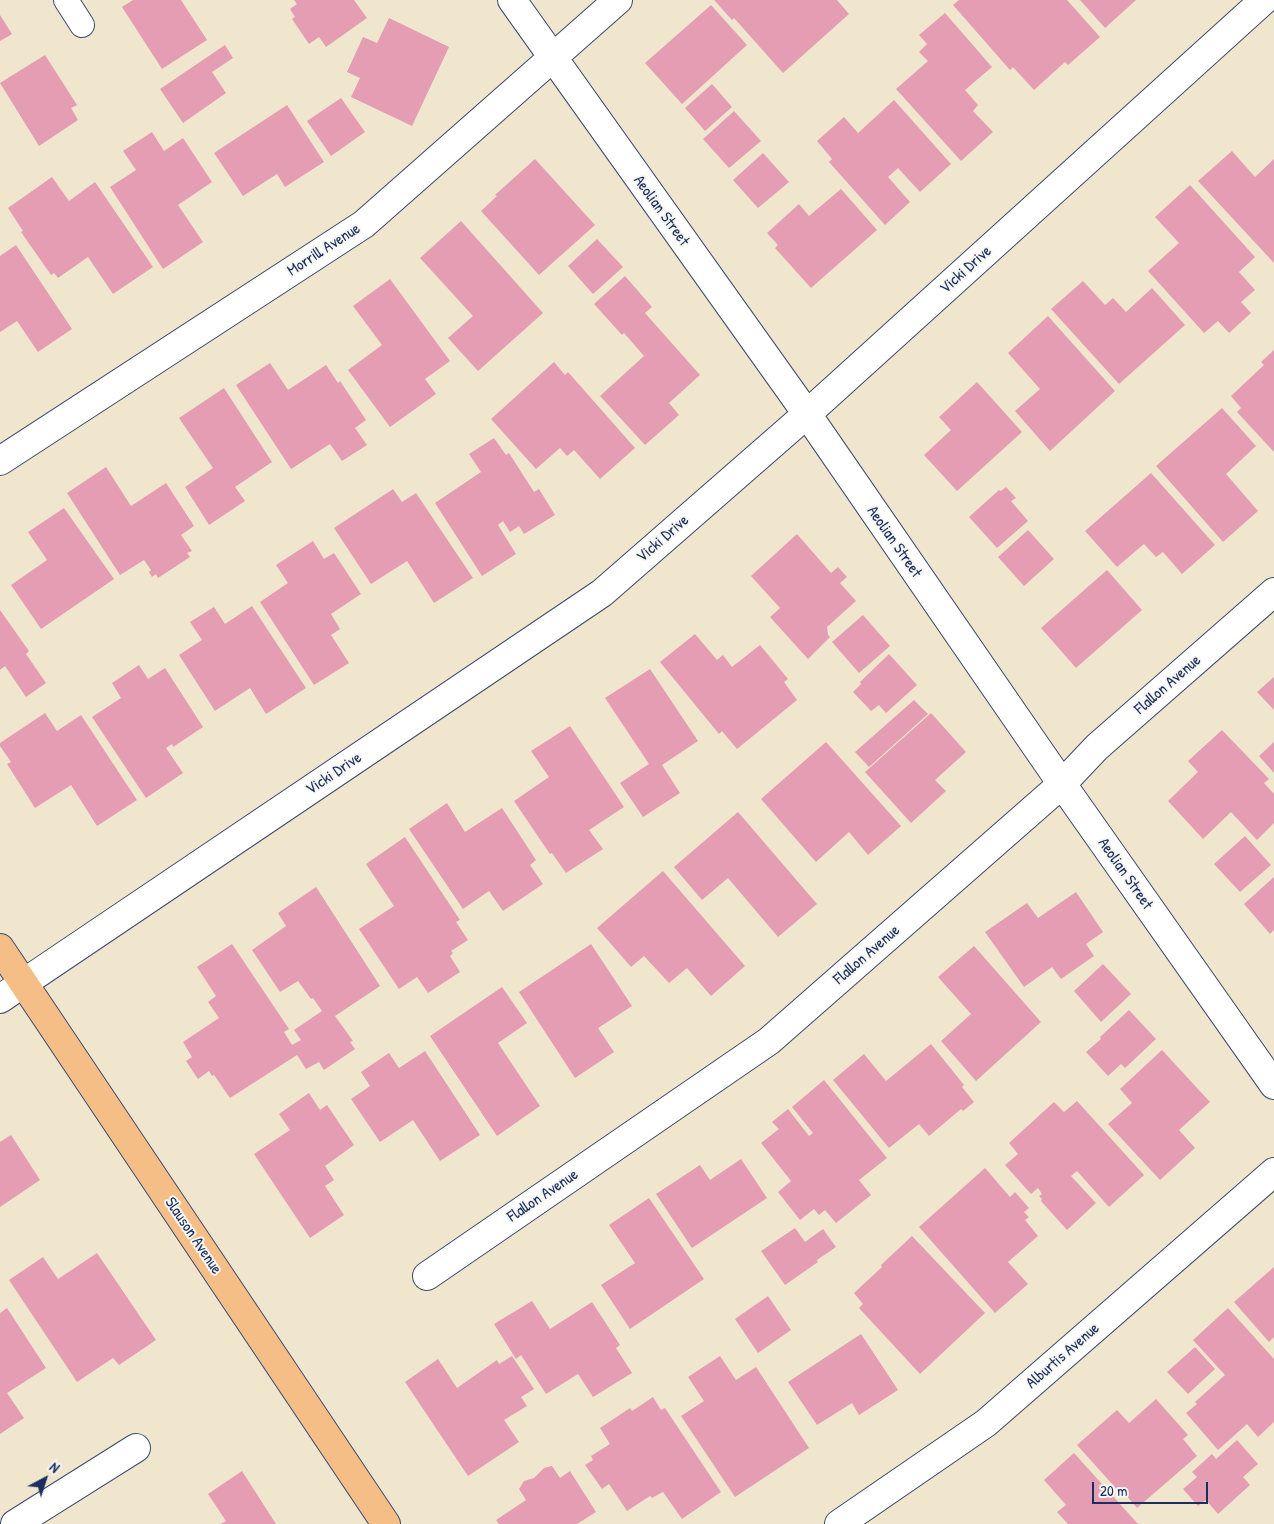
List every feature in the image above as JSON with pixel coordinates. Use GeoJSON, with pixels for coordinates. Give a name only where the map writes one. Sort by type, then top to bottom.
{"type":"FeatureCollection","features":[{"type":"Feature","properties":{"kind":"main road","name":"Slauson Avenue"},"geometry":{"type":"LineString","coordinates":[[0,948],[386,1524]]}},
{"type":"Feature","properties":{"kind":"street","name":"Aeolian Street"},"geometry":{"type":"LineString","coordinates":[[512,0],[806,414],[1062,784],[1274,1085]]}},
{"type":"Feature","properties":{"kind":"street","name":"Morrill Avenue"},"geometry":{"type":"LineString","coordinates":[[0,462],[364,224],[618,0]]}},
{"type":"Feature","properties":{"kind":"street","name":"Vicki Drive"},"geometry":{"type":"LineString","coordinates":[[0,999],[602,593],[806,414],[1264,0]]}},
{"type":"Feature","properties":{"kind":"street","name":"Flallon Avenue"},"geometry":{"type":"LineString","coordinates":[[427,1276],[769,1041],[1062,784],[1097,747],[1274,592]]}},
{"type":"Feature","properties":{"kind":"street","name":"Alburtis Avenue"},"geometry":{"type":"LineString","coordinates":[[839,1524],[986,1423],[1274,1172]]}},
{"type":"Feature","properties":{"kind":"street"},"geometry":{"type":"LineString","coordinates":[[15,1524],[136,1448]]}},
{"type":"Feature","properties":{"kind":"lane"},"geometry":{"type":"LineString","coordinates":[[66,0],[82,25]]}},
{"type":"Feature","properties":{"kind":"building"},"geometry":{"type":"Polygon","coordinates":[[[133,0],[181,0],[207,40],[162,69],[122,7],[133,0]]]}},
{"type":"Feature","properties":{"kind":"building"},"geometry":{"type":"Polygon","coordinates":[[[294,0],[354,0],[367,18],[326,47],[319,37],[309,44],[292,19],[295,17],[290,9],[297,4],[294,0]]]}},
{"type":"Feature","properties":{"kind":"building"},"geometry":{"type":"Polygon","coordinates":[[[714,0],[837,0],[849,14],[783,73],[734,18],[732,20],[714,0]]]}},
{"type":"Feature","properties":{"kind":"building"},"geometry":{"type":"Polygon","coordinates":[[[959,0],[1067,0],[1100,37],[1068,65],[1065,62],[1034,90],[1013,67],[1010,70],[953,5],[959,0]]]}},
{"type":"Feature","properties":{"kind":"building"},"geometry":{"type":"Polygon","coordinates":[[[1080,0],[1136,0],[1105,28],[1080,0]]]}},
{"type":"Feature","properties":{"kind":"building"},"geometry":{"type":"Polygon","coordinates":[[[711,5],[747,45],[682,104],[645,63],[711,5]]]}},
{"type":"Feature","properties":{"kind":"building"},"geometry":{"type":"Polygon","coordinates":[[[945,13],[992,67],[965,90],[978,105],[973,111],[993,132],[961,161],[896,89],[928,61],[919,52],[927,44],[919,35],[945,13]]]}},
{"type":"Feature","properties":{"kind":"building"},"geometry":{"type":"Polygon","coordinates":[[[0,15],[12,34],[0,41],[0,15]]]}},
{"type":"Feature","properties":{"kind":"building"},"geometry":{"type":"Polygon","coordinates":[[[389,18],[449,47],[412,126],[351,97],[360,78],[347,72],[363,37],[377,43],[389,18]]]}},
{"type":"Feature","properties":{"kind":"building"},"geometry":{"type":"Polygon","coordinates":[[[225,45],[233,58],[212,72],[226,93],[183,123],[160,89],[225,45]]]}},
{"type":"Feature","properties":{"kind":"building"},"geometry":{"type":"Polygon","coordinates":[[[45,55],[77,105],[71,108],[78,120],[39,146],[0,83],[45,55]]]}},
{"type":"Feature","properties":{"kind":"building"},"geometry":{"type":"Polygon","coordinates":[[[712,84],[732,107],[705,131],[685,108],[712,84]]]}},
{"type":"Feature","properties":{"kind":"building"},"geometry":{"type":"Polygon","coordinates":[[[341,98],[365,132],[331,156],[307,121],[341,98]]]}},
{"type":"Feature","properties":{"kind":"building"},"geometry":{"type":"Polygon","coordinates":[[[894,100],[951,164],[920,192],[898,168],[888,177],[910,202],[885,225],[829,162],[832,159],[817,141],[844,117],[858,133],[894,100]]]}},
{"type":"Feature","properties":{"kind":"building"},"geometry":{"type":"Polygon","coordinates":[[[287,105],[324,162],[285,187],[277,174],[243,196],[214,153],[287,105]]]}},
{"type":"Feature","properties":{"kind":"building"},"geometry":{"type":"Polygon","coordinates":[[[734,111],[761,141],[729,168],[703,139],[734,111]]]}},
{"type":"Feature","properties":{"kind":"building"},"geometry":{"type":"Polygon","coordinates":[[[152,132],[164,151],[183,138],[212,182],[178,205],[203,242],[163,269],[110,187],[136,170],[123,151],[152,132]]]}},
{"type":"Feature","properties":{"kind":"building"},"geometry":{"type":"Polygon","coordinates":[[[1232,151],[1255,177],[1274,159],[1274,263],[1198,181],[1232,151]]]}},
{"type":"Feature","properties":{"kind":"building"},"geometry":{"type":"Polygon","coordinates":[[[763,153],[789,182],[758,208],[733,180],[763,153]]]}},
{"type":"Feature","properties":{"kind":"building"},"geometry":{"type":"Polygon","coordinates":[[[535,159],[595,225],[539,275],[481,211],[497,196],[495,195],[535,159]]]}},
{"type":"Feature","properties":{"kind":"building"},"geometry":{"type":"Polygon","coordinates":[[[52,177],[69,201],[95,182],[153,267],[113,294],[88,257],[58,278],[54,273],[51,275],[21,232],[23,231],[8,208],[52,177]]]}},
{"type":"Feature","properties":{"kind":"building"},"geometry":{"type":"Polygon","coordinates":[[[1190,185],[1255,257],[1239,272],[1255,290],[1241,302],[1251,313],[1229,333],[1218,321],[1204,333],[1148,271],[1179,243],[1155,217],[1190,185]]]}},
{"type":"Feature","properties":{"kind":"building"},"geometry":{"type":"Polygon","coordinates":[[[841,189],[877,230],[811,288],[775,248],[778,245],[767,233],[799,204],[809,216],[841,189]]]}},
{"type":"Feature","properties":{"kind":"building"},"geometry":{"type":"Polygon","coordinates":[[[461,221],[543,313],[478,371],[448,338],[473,316],[420,258],[461,221]]]}},
{"type":"Feature","properties":{"kind":"building"},"geometry":{"type":"Polygon","coordinates":[[[597,239],[623,267],[593,294],[568,266],[597,239]]]}},
{"type":"Feature","properties":{"kind":"building"},"geometry":{"type":"Polygon","coordinates":[[[16,245],[72,329],[38,352],[17,321],[0,332],[0,256],[16,245]]]}},
{"type":"Feature","properties":{"kind":"building"},"geometry":{"type":"Polygon","coordinates":[[[625,276],[652,307],[645,313],[700,375],[669,403],[679,415],[645,445],[600,396],[644,356],[624,333],[622,335],[594,304],[625,276]]]}},
{"type":"Feature","properties":{"kind":"building"},"geometry":{"type":"Polygon","coordinates":[[[390,279],[450,361],[425,379],[436,394],[390,427],[348,370],[382,345],[353,306],[390,279]]]}},
{"type":"Feature","properties":{"kind":"building"},"geometry":{"type":"Polygon","coordinates":[[[1083,281],[1105,305],[1113,298],[1126,312],[1152,288],[1185,325],[1119,384],[1051,309],[1083,281]]]}},
{"type":"Feature","properties":{"kind":"building"},"geometry":{"type":"Polygon","coordinates":[[[1048,316],[1115,391],[1050,451],[1015,411],[1040,389],[1008,353],[1048,316]]]}},
{"type":"Feature","properties":{"kind":"building"},"geometry":{"type":"Polygon","coordinates":[[[1274,350],[1274,452],[1237,412],[1241,408],[1231,396],[1264,365],[1261,362],[1274,350]]]}},
{"type":"Feature","properties":{"kind":"building"},"geometry":{"type":"Polygon","coordinates":[[[554,362],[565,375],[568,372],[635,448],[600,479],[574,450],[567,456],[560,448],[536,469],[491,419],[554,362]]]}},
{"type":"Feature","properties":{"kind":"building"},"geometry":{"type":"Polygon","coordinates":[[[270,363],[288,390],[326,365],[338,383],[340,381],[366,420],[355,428],[367,445],[342,461],[330,444],[291,469],[236,385],[270,363]]]}},
{"type":"Feature","properties":{"kind":"building"},"geometry":{"type":"Polygon","coordinates":[[[977,382],[1022,432],[957,491],[924,455],[951,430],[939,417],[977,382]]]}},
{"type":"Feature","properties":{"kind":"building"},"geometry":{"type":"Polygon","coordinates":[[[224,388],[272,462],[235,487],[245,501],[209,525],[185,487],[213,468],[179,418],[224,388]]]}},
{"type":"Feature","properties":{"kind":"building"},"geometry":{"type":"Polygon","coordinates":[[[1222,408],[1256,446],[1226,474],[1258,511],[1223,542],[1156,466],[1222,408]]]}},
{"type":"Feature","properties":{"kind":"building"},"geometry":{"type":"Polygon","coordinates":[[[494,438],[506,455],[509,453],[534,492],[539,489],[555,515],[524,534],[519,526],[510,532],[503,521],[498,525],[516,554],[482,576],[435,503],[481,472],[469,454],[494,438]]]}},
{"type":"Feature","properties":{"kind":"building"},"geometry":{"type":"Polygon","coordinates":[[[106,467],[131,506],[166,483],[194,526],[181,535],[192,551],[187,553],[190,557],[158,578],[156,574],[152,577],[149,572],[151,570],[144,560],[120,575],[67,493],[106,467]]]}},
{"type":"Feature","properties":{"kind":"building"},"geometry":{"type":"Polygon","coordinates":[[[1151,473],[1215,545],[1182,574],[1163,552],[1156,557],[1144,544],[1117,567],[1085,531],[1151,473]]]}},
{"type":"Feature","properties":{"kind":"building"},"geometry":{"type":"Polygon","coordinates":[[[1006,487],[1016,498],[1011,501],[1028,521],[997,548],[969,517],[999,490],[1001,491],[1006,487]]]}},
{"type":"Feature","properties":{"kind":"building"},"geometry":{"type":"Polygon","coordinates":[[[393,489],[402,502],[416,493],[473,578],[434,603],[407,561],[371,584],[334,528],[393,489]]]}},
{"type":"Feature","properties":{"kind":"building"},"geometry":{"type":"Polygon","coordinates":[[[64,508],[114,579],[41,629],[11,585],[47,560],[28,532],[64,508]]]}},
{"type":"Feature","properties":{"kind":"building"},"geometry":{"type":"Polygon","coordinates":[[[1028,530],[1054,559],[1024,586],[998,557],[1028,530]]]}},
{"type":"Feature","properties":{"kind":"building"},"geometry":{"type":"Polygon","coordinates":[[[797,534],[831,573],[838,567],[847,577],[840,583],[856,601],[827,627],[830,637],[808,659],[770,617],[780,608],[751,576],[797,534]]]}},
{"type":"Feature","properties":{"kind":"building"},"geometry":{"type":"Polygon","coordinates":[[[313,541],[324,559],[334,553],[361,594],[331,614],[340,629],[331,635],[349,663],[314,685],[260,602],[288,583],[276,565],[313,541]]]}},
{"type":"Feature","properties":{"kind":"building"},"geometry":{"type":"Polygon","coordinates":[[[1107,570],[1142,610],[1076,668],[1041,628],[1107,570]]]}},
{"type":"Feature","properties":{"kind":"building"},"geometry":{"type":"Polygon","coordinates":[[[252,606],[306,688],[266,714],[250,688],[215,711],[179,655],[202,640],[190,622],[214,607],[225,624],[252,606]]]}},
{"type":"Feature","properties":{"kind":"building"},"geometry":{"type":"Polygon","coordinates":[[[0,610],[29,651],[26,654],[46,683],[26,697],[5,666],[0,670],[0,610]]]}},
{"type":"Feature","properties":{"kind":"building"},"geometry":{"type":"Polygon","coordinates":[[[863,615],[890,646],[859,673],[832,642],[863,615]]]}},
{"type":"Feature","properties":{"kind":"building"},"geometry":{"type":"Polygon","coordinates":[[[695,634],[717,660],[723,655],[732,667],[760,645],[788,679],[784,682],[797,700],[737,749],[722,731],[719,734],[660,662],[695,634]]]}},
{"type":"Feature","properties":{"kind":"building"},"geometry":{"type":"Polygon","coordinates":[[[889,654],[917,685],[886,713],[879,705],[871,711],[853,692],[861,684],[860,682],[889,654]]]}},
{"type":"Feature","properties":{"kind":"building"},"geometry":{"type":"Polygon","coordinates":[[[139,665],[148,679],[165,668],[203,727],[173,747],[172,744],[166,748],[183,773],[146,798],[92,717],[121,698],[112,683],[139,665]]]}},
{"type":"Feature","properties":{"kind":"building"},"geometry":{"type":"Polygon","coordinates":[[[650,669],[698,741],[662,765],[680,793],[643,817],[620,783],[649,764],[605,698],[650,669]]]}},
{"type":"Feature","properties":{"kind":"building"},"geometry":{"type":"Polygon","coordinates":[[[1274,677],[1274,710],[1257,692],[1274,677]]]}},
{"type":"Feature","properties":{"kind":"building"},"geometry":{"type":"Polygon","coordinates":[[[914,700],[928,714],[869,767],[855,752],[914,700]]]}},
{"type":"Feature","properties":{"kind":"building"},"geometry":{"type":"Polygon","coordinates":[[[45,713],[57,731],[81,715],[137,800],[97,826],[71,785],[35,808],[7,764],[11,762],[0,746],[0,743],[45,713]]]}},
{"type":"Feature","properties":{"kind":"building"},"geometry":{"type":"Polygon","coordinates":[[[931,713],[966,752],[935,780],[946,791],[911,823],[865,772],[931,713]]]}},
{"type":"Feature","properties":{"kind":"building"},"geometry":{"type":"Polygon","coordinates":[[[570,726],[624,807],[589,830],[603,849],[566,873],[552,853],[550,854],[514,801],[549,777],[531,751],[570,726]]]}},
{"type":"Feature","properties":{"kind":"building"},"geometry":{"type":"Polygon","coordinates":[[[1222,730],[1269,779],[1264,783],[1274,794],[1274,823],[1257,840],[1231,812],[1203,839],[1168,801],[1198,772],[1188,761],[1222,730]]]}},
{"type":"Feature","properties":{"kind":"building"},"geometry":{"type":"Polygon","coordinates":[[[826,742],[901,826],[868,855],[849,832],[816,862],[761,799],[826,742]]]}},
{"type":"Feature","properties":{"kind":"building"},"geometry":{"type":"Polygon","coordinates":[[[1274,742],[1274,773],[1259,756],[1274,742]]]}},
{"type":"Feature","properties":{"kind":"building"},"geometry":{"type":"Polygon","coordinates":[[[447,803],[465,832],[502,808],[536,860],[530,865],[543,884],[503,911],[489,891],[463,909],[409,829],[447,803]]]}},
{"type":"Feature","properties":{"kind":"building"},"geometry":{"type":"Polygon","coordinates":[[[738,812],[817,904],[778,937],[728,878],[702,900],[674,867],[738,812]]]}},
{"type":"Feature","properties":{"kind":"building"},"geometry":{"type":"Polygon","coordinates":[[[1245,836],[1271,865],[1240,892],[1214,864],[1245,836]]]}},
{"type":"Feature","properties":{"kind":"building"},"geometry":{"type":"Polygon","coordinates":[[[405,837],[460,920],[456,922],[468,940],[451,951],[453,953],[450,956],[460,972],[428,993],[417,977],[399,989],[359,929],[394,906],[366,864],[405,837]]]}},
{"type":"Feature","properties":{"kind":"building"},"geometry":{"type":"Polygon","coordinates":[[[663,871],[745,966],[711,996],[687,968],[669,983],[644,956],[631,967],[597,928],[663,871]]]}},
{"type":"Feature","properties":{"kind":"building"},"geometry":{"type":"Polygon","coordinates":[[[1274,877],[1274,930],[1270,934],[1244,904],[1274,877]]]}},
{"type":"Feature","properties":{"kind":"building"},"geometry":{"type":"Polygon","coordinates":[[[316,887],[380,986],[335,1016],[353,1041],[350,1042],[355,1049],[324,1070],[319,1062],[306,1069],[297,1055],[230,1098],[214,1075],[212,1076],[209,1071],[198,1079],[186,1061],[192,1057],[183,1042],[219,1018],[208,1002],[216,996],[197,967],[232,944],[289,1029],[284,1032],[292,1045],[301,1040],[294,1030],[322,1011],[298,981],[280,992],[252,950],[286,926],[278,913],[316,887]]]}},
{"type":"Feature","properties":{"kind":"building"},"geometry":{"type":"Polygon","coordinates":[[[1076,892],[1103,932],[1086,944],[1094,956],[1061,979],[1052,967],[1024,987],[985,932],[1027,903],[1038,918],[1076,892]]]}},
{"type":"Feature","properties":{"kind":"building"},"geometry":{"type":"Polygon","coordinates":[[[591,944],[632,1006],[598,1028],[614,1052],[575,1078],[519,992],[591,944]]]}},
{"type":"Feature","properties":{"kind":"building"},"geometry":{"type":"Polygon","coordinates":[[[974,946],[1041,1022],[976,1081],[941,1041],[971,1014],[938,977],[974,946]]]}},
{"type":"Feature","properties":{"kind":"building"},"geometry":{"type":"Polygon","coordinates":[[[1103,964],[1131,994],[1101,1022],[1074,991],[1103,964]]]}},
{"type":"Feature","properties":{"kind":"building"},"geometry":{"type":"Polygon","coordinates":[[[502,987],[527,1023],[498,1043],[540,1106],[497,1136],[430,1036],[502,987]]]}},
{"type":"Feature","properties":{"kind":"building"},"geometry":{"type":"Polygon","coordinates":[[[1129,1010],[1156,1039],[1125,1068],[1121,1064],[1108,1076],[1086,1052],[1129,1010]]]}},
{"type":"Feature","properties":{"kind":"building"},"geometry":{"type":"Polygon","coordinates":[[[931,1044],[964,1085],[962,1087],[974,1102],[963,1111],[961,1109],[929,1136],[919,1124],[889,1148],[833,1080],[864,1054],[886,1081],[931,1044]]]}},
{"type":"Feature","properties":{"kind":"building"},"geometry":{"type":"Polygon","coordinates":[[[1162,1050],[1210,1102],[1179,1130],[1195,1148],[1160,1180],[1108,1124],[1132,1103],[1120,1089],[1162,1050]]]}},
{"type":"Feature","properties":{"kind":"building"},"geometry":{"type":"Polygon","coordinates":[[[425,1051],[480,1135],[440,1161],[413,1120],[380,1142],[351,1099],[370,1086],[361,1072],[389,1053],[399,1068],[425,1051]]]}},
{"type":"Feature","properties":{"kind":"building"},"geometry":{"type":"Polygon","coordinates":[[[824,1080],[887,1158],[859,1180],[871,1195],[836,1223],[825,1210],[819,1215],[814,1209],[800,1220],[778,1192],[791,1181],[761,1143],[779,1129],[772,1122],[788,1109],[809,1136],[813,1133],[792,1107],[824,1080]]]}},
{"type":"Feature","properties":{"kind":"building"},"geometry":{"type":"Polygon","coordinates":[[[309,1093],[320,1110],[327,1105],[354,1145],[325,1166],[334,1180],[325,1186],[344,1215],[310,1238],[254,1154],[290,1130],[279,1114],[309,1093]]]}},
{"type":"Feature","properties":{"kind":"building"},"geometry":{"type":"Polygon","coordinates":[[[1077,1101],[1144,1175],[1109,1207],[1077,1171],[1071,1176],[1096,1203],[1067,1230],[1041,1201],[1042,1199],[1039,1196],[1042,1194],[1038,1188],[1031,1194],[1005,1165],[1018,1154],[1009,1143],[1054,1102],[1064,1112],[1077,1101]]]}},
{"type":"Feature","properties":{"kind":"building"},"geometry":{"type":"Polygon","coordinates":[[[11,1135],[40,1180],[0,1207],[0,1142],[11,1135]]]}},
{"type":"Feature","properties":{"kind":"building"},"geometry":{"type":"Polygon","coordinates":[[[741,1159],[767,1198],[692,1248],[656,1194],[700,1165],[710,1180],[741,1159]]]}},
{"type":"Feature","properties":{"kind":"building"},"geometry":{"type":"Polygon","coordinates":[[[985,1168],[1010,1197],[1015,1192],[1029,1208],[1024,1212],[1029,1217],[1025,1220],[1038,1236],[1008,1262],[1028,1284],[995,1313],[919,1227],[985,1168]]]}},
{"type":"Feature","properties":{"kind":"building"},"geometry":{"type":"Polygon","coordinates":[[[649,1198],[704,1279],[630,1329],[601,1285],[635,1263],[609,1225],[649,1198]]]}},
{"type":"Feature","properties":{"kind":"building"},"geometry":{"type":"Polygon","coordinates":[[[795,1228],[805,1242],[823,1229],[836,1247],[785,1285],[761,1251],[795,1228]]]}},
{"type":"Feature","properties":{"kind":"building"},"geometry":{"type":"Polygon","coordinates":[[[912,1236],[985,1313],[920,1374],[859,1308],[863,1304],[854,1293],[912,1236]]]}},
{"type":"Feature","properties":{"kind":"building"},"geometry":{"type":"Polygon","coordinates":[[[97,1253],[156,1340],[119,1365],[113,1358],[77,1382],[9,1280],[43,1257],[58,1279],[97,1253]]]}},
{"type":"Feature","properties":{"kind":"building"},"geometry":{"type":"Polygon","coordinates":[[[1274,1267],[1274,1337],[1269,1342],[1234,1302],[1274,1267]]]}},
{"type":"Feature","properties":{"kind":"building"},"geometry":{"type":"Polygon","coordinates":[[[768,1296],[791,1330],[758,1353],[735,1319],[768,1296]]]}},
{"type":"Feature","properties":{"kind":"building"},"geometry":{"type":"Polygon","coordinates":[[[532,1301],[550,1329],[592,1302],[620,1345],[616,1348],[632,1373],[593,1397],[578,1374],[546,1394],[521,1355],[516,1359],[494,1324],[532,1301]]]}},
{"type":"Feature","properties":{"kind":"building"},"geometry":{"type":"Polygon","coordinates":[[[7,1308],[46,1368],[7,1393],[24,1418],[0,1434],[0,1313],[7,1308]]]}},
{"type":"Feature","properties":{"kind":"building"},"geometry":{"type":"Polygon","coordinates":[[[1228,1308],[1274,1359],[1274,1422],[1258,1437],[1247,1424],[1218,1450],[1186,1413],[1197,1404],[1195,1402],[1225,1375],[1193,1340],[1228,1308]]]}},
{"type":"Feature","properties":{"kind":"building"},"geometry":{"type":"Polygon","coordinates":[[[861,1334],[898,1390],[859,1415],[852,1403],[817,1425],[788,1382],[861,1334]]]}},
{"type":"Feature","properties":{"kind":"building"},"geometry":{"type":"Polygon","coordinates":[[[1195,1347],[1215,1369],[1188,1394],[1167,1372],[1195,1347]]]}},
{"type":"Feature","properties":{"kind":"building"},"geometry":{"type":"Polygon","coordinates":[[[512,1356],[534,1389],[521,1397],[527,1406],[504,1420],[519,1442],[468,1476],[405,1382],[438,1359],[457,1388],[497,1360],[499,1364],[512,1356]]]}},
{"type":"Feature","properties":{"kind":"building"},"geometry":{"type":"Polygon","coordinates":[[[720,1356],[736,1380],[756,1367],[809,1448],[735,1497],[681,1416],[704,1401],[688,1377],[720,1356]]]}},
{"type":"Feature","properties":{"kind":"building"},"geometry":{"type":"Polygon","coordinates":[[[653,1397],[661,1410],[665,1408],[721,1492],[682,1519],[663,1492],[652,1498],[650,1496],[627,1511],[609,1484],[602,1489],[585,1465],[593,1460],[591,1456],[610,1444],[600,1428],[630,1408],[632,1411],[653,1397]]]}},
{"type":"Feature","properties":{"kind":"building"},"geometry":{"type":"Polygon","coordinates":[[[1156,1399],[1188,1435],[1183,1439],[1197,1456],[1137,1508],[1124,1493],[1122,1495],[1077,1445],[1117,1410],[1129,1423],[1156,1399]]]}},
{"type":"Feature","properties":{"kind":"building"},"geometry":{"type":"Polygon","coordinates":[[[1237,1440],[1258,1464],[1243,1477],[1250,1485],[1218,1514],[1206,1500],[1198,1506],[1183,1489],[1197,1477],[1192,1472],[1212,1454],[1216,1459],[1237,1440]]]}},
{"type":"Feature","properties":{"kind":"building"},"geometry":{"type":"Polygon","coordinates":[[[1074,1453],[1138,1524],[1068,1524],[1057,1512],[1066,1505],[1044,1480],[1074,1453]]]}},
{"type":"Feature","properties":{"kind":"building"},"geometry":{"type":"Polygon","coordinates":[[[552,1466],[560,1478],[570,1471],[596,1512],[577,1524],[499,1524],[496,1520],[526,1500],[519,1489],[524,1481],[534,1478],[544,1468],[552,1466]]]}},
{"type":"Feature","properties":{"kind":"building"},"geometry":{"type":"Polygon","coordinates":[[[242,1471],[276,1524],[221,1524],[226,1521],[208,1494],[242,1471]]]}}]}
